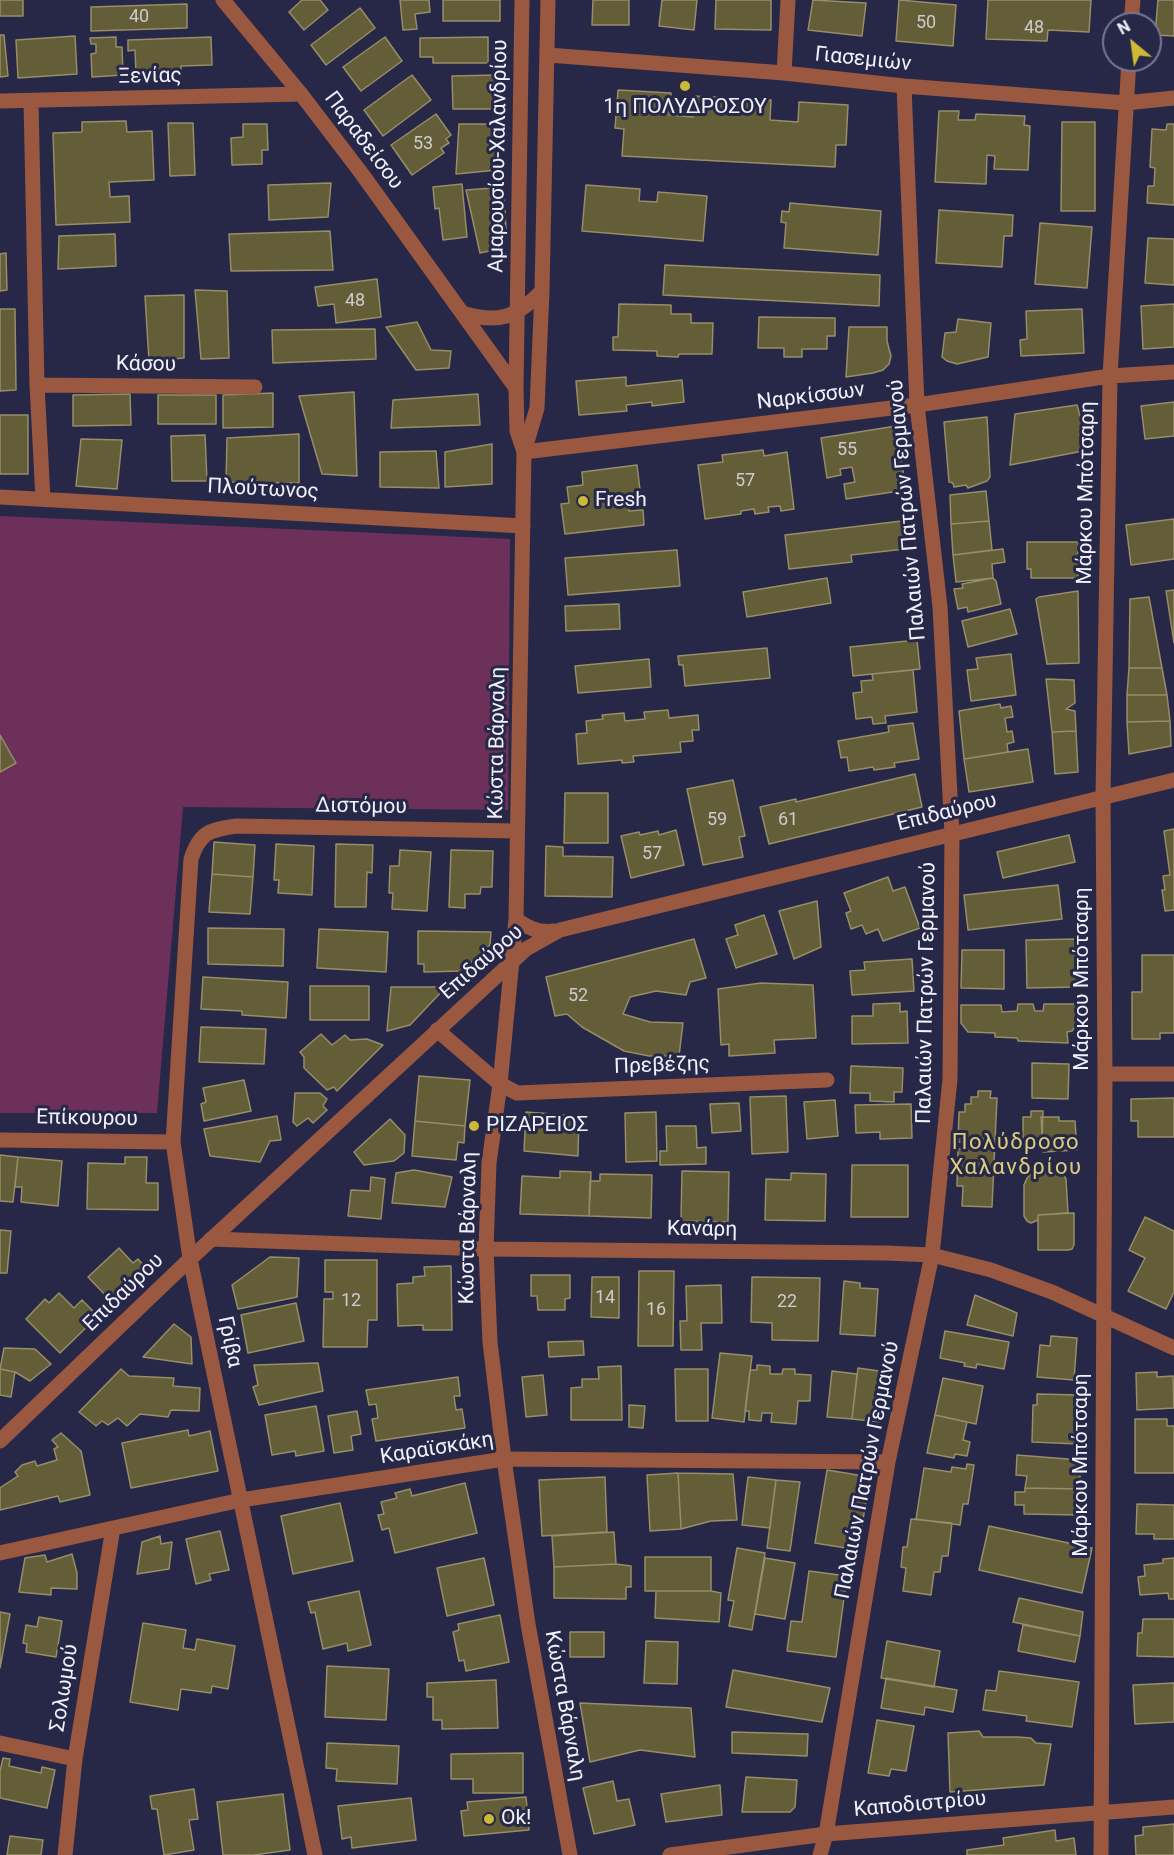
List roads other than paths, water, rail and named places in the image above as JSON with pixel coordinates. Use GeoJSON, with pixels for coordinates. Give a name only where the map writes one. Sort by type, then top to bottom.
{"type":"FeatureCollection","features":[{"type":"Feature","properties":{"kind":"street","name":"Παραδείσου"},"geometry":{"type":"LineString","coordinates":[[223,0],[301,94],[362,174],[516,388]]}},
{"type":"Feature","properties":{"kind":"street","name":"Αμαρουσίου-Χαλανδρίου"},"geometry":{"type":"LineString","coordinates":[[518,313],[522,0]]}},
{"type":"Feature","properties":{"kind":"street"},"geometry":{"type":"LineString","coordinates":[[462,313],[492,319],[518,313],[542,291],[548,0]]}},
{"type":"Feature","properties":{"kind":"street"},"geometry":{"type":"LineString","coordinates":[[784,73],[788,0]]}},
{"type":"Feature","properties":{"kind":"street","name":"Γιασεμιών"},"geometry":{"type":"LineString","coordinates":[[548,56],[784,73],[904,86],[1126,103],[1174,98]]}},
{"type":"Feature","properties":{"kind":"street","name":"Μάρκου Μπότσαρη"},"geometry":{"type":"LineString","coordinates":[[1101,1855],[1105,1074],[1103,796],[1110,376],[1128,72]]}},
{"type":"Feature","properties":{"kind":"street","name":"Παλαιών Πατρών Γερμανού"},"geometry":{"type":"LineString","coordinates":[[820,1855],[826,1834],[888,1462],[932,1256],[950,1079],[952,833],[940,607],[917,405],[904,86]]}},
{"type":"Feature","properties":{"kind":"street","name":"Ξενίας"},"geometry":{"type":"LineString","coordinates":[[0,101],[301,94]]}},
{"type":"Feature","properties":{"kind":"street"},"geometry":{"type":"LineString","coordinates":[[31,101],[37,385],[43,499]]}},
{"type":"Feature","properties":{"kind":"street","name":"Κώστα Βάρναλη"},"geometry":{"type":"LineString","coordinates":[[542,291],[537,408],[524,452],[516,919],[500,1084],[489,1163],[486,1249],[490,1342],[504,1459],[528,1624],[570,1855]]}},
{"type":"Feature","properties":{"kind":"street","name":"Κώστα Βάρναλη"},"geometry":{"type":"LineString","coordinates":[[518,313],[517,431],[524,452]]}},
{"type":"Feature","properties":{"kind":"street","name":"Ναρκίσσων"},"geometry":{"type":"LineString","coordinates":[[524,452],[917,405],[1110,376],[1174,372]]}},
{"type":"Feature","properties":{"kind":"street","name":"Κάσου"},"geometry":{"type":"LineString","coordinates":[[37,385],[255,387]]}},
{"type":"Feature","properties":{"kind":"street","name":"Πλούτωνος"},"geometry":{"type":"LineString","coordinates":[[0,497],[523,526]]}},
{"type":"Feature","properties":{"kind":"street","name":"Επιδαύρου"},"geometry":{"type":"LineString","coordinates":[[0,1441],[211,1239],[526,949],[560,930],[1174,780]]}},
{"type":"Feature","properties":{"kind":"street","name":"Διστόμου"},"geometry":{"type":"LineString","coordinates":[[204,834],[218,828],[236,826],[518,831]]}},
{"type":"Feature","properties":{"kind":"street","name":"Γρίβα"},"geometry":{"type":"LineString","coordinates":[[204,834],[196,845],[191,859],[173,1142],[190,1259],[315,1855]]}},
{"type":"Feature","properties":{"kind":"street"},"geometry":{"type":"LineString","coordinates":[[516,919],[528,929],[544,932],[560,930]]}},
{"type":"Feature","properties":{"kind":"street"},"geometry":{"type":"LineString","coordinates":[[437,1030],[500,1084]]}},
{"type":"Feature","properties":{"kind":"street"},"geometry":{"type":"LineString","coordinates":[[1105,1074],[1174,1074]]}},
{"type":"Feature","properties":{"kind":"street","name":"Πρεβέζης"},"geometry":{"type":"LineString","coordinates":[[500,1084],[517,1093],[827,1080]]}},
{"type":"Feature","properties":{"kind":"street","name":"Επίκουρου"},"geometry":{"type":"LineString","coordinates":[[0,1140],[173,1142]]}},
{"type":"Feature","properties":{"kind":"street","name":"Κανάρη"},"geometry":{"type":"LineString","coordinates":[[211,1239],[486,1249],[885,1253],[932,1256],[991,1270],[1052,1292],[1174,1348]]}},
{"type":"Feature","properties":{"kind":"street","name":"Καραϊσκάκη"},"geometry":{"type":"LineString","coordinates":[[0,1552],[241,1500],[504,1459],[888,1462]]}},
{"type":"Feature","properties":{"kind":"street","name":"Σολωμού"},"geometry":{"type":"LineString","coordinates":[[65,1855],[75,1759],[113,1528]]}},
{"type":"Feature","properties":{"kind":"street"},"geometry":{"type":"LineString","coordinates":[[0,1743],[75,1759]]}},
{"type":"Feature","properties":{"kind":"street","name":"Καποδιστρίου"},"geometry":{"type":"LineString","coordinates":[[670,1855],[826,1834],[1174,1807]]}},
{"type":"Feature","properties":{"kind":"place","name":"1η ΠΟΛΥΔΡΟΣΟΥ"},"geometry":{"type":"Point","coordinates":[685,86]}},
{"type":"Feature","properties":{"kind":"place","name":"Fresh"},"geometry":{"type":"Point","coordinates":[583,501]}},
{"type":"Feature","properties":{"kind":"place","name":"ΡΙΖΑΡΕΙΟΣ"},"geometry":{"type":"Point","coordinates":[474,1126]}},
{"type":"Feature","properties":{"kind":"place","name":"Ok!"},"geometry":{"type":"Point","coordinates":[489,1819]}},
{"type":"Feature","properties":{"kind":"district","name":"Πολύδροσο Χαλανδρίου"},"geometry":{"type":"Point","coordinates":[1016,1156]}}]}
